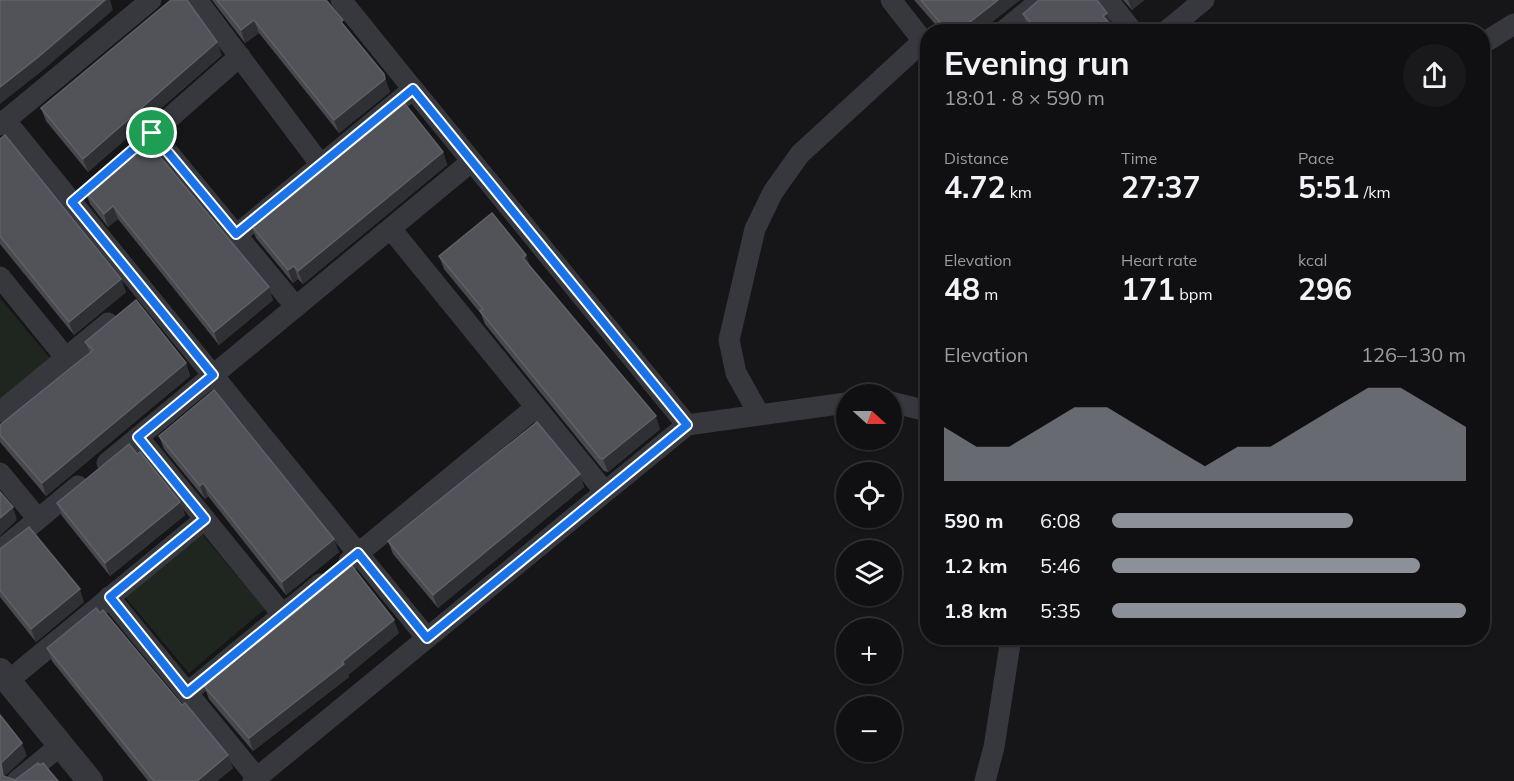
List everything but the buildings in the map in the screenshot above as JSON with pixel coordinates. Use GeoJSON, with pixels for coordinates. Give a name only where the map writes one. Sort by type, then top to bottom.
{"type":"FeatureCollection","features":[{"type":"Feature","properties":{"kind":"street"},"geometry":{"type":"LineString","coordinates":[[152,0],[3,122],[146,292],[427,638]]}},
{"type":"Feature","properties":{"kind":"street"},"geometry":{"type":"LineString","coordinates":[[197,0],[321,165]]}},
{"type":"Feature","properties":{"kind":"street"},"geometry":{"type":"LineString","coordinates":[[341,0],[687,425]]}},
{"type":"Feature","properties":{"kind":"street"},"geometry":{"type":"LineString","coordinates":[[891,0],[920,37]]}},
{"type":"Feature","properties":{"kind":"street"},"geometry":{"type":"LineString","coordinates":[[1012,24],[1041,0]]}},
{"type":"Feature","properties":{"kind":"street"},"geometry":{"type":"LineString","coordinates":[[1108,0],[1127,24]]}},
{"type":"Feature","properties":{"kind":"street"},"geometry":{"type":"LineString","coordinates":[[1175,24],[1204,0]]}},
{"type":"Feature","properties":{"kind":"street"},"geometry":{"type":"LineString","coordinates":[[1490,39],[1514,24]]}},
{"type":"Feature","properties":{"kind":"street"},"geometry":{"type":"LineString","coordinates":[[759,414],[736,373],[729,340],[755,229],[772,192],[800,154],[920,47]]}},
{"type":"Feature","properties":{"kind":"street"},"geometry":{"type":"LineString","coordinates":[[125,156],[240,56]]}},
{"type":"Feature","properties":{"kind":"street"},"geometry":{"type":"LineString","coordinates":[[236,234],[413,89]]}},
{"type":"Feature","properties":{"kind":"street"},"geometry":{"type":"LineString","coordinates":[[152,133],[296,307]]}},
{"type":"Feature","properties":{"kind":"street"},"geometry":{"type":"LineString","coordinates":[[0,550],[472,161]]}},
{"type":"Feature","properties":{"kind":"street"},"geometry":{"type":"LineString","coordinates":[[72,202],[90,187]]}},
{"type":"Feature","properties":{"kind":"street"},"geometry":{"type":"LineString","coordinates":[[392,229],[605,492]]}},
{"type":"Feature","properties":{"kind":"street"},"geometry":{"type":"LineString","coordinates":[[0,277],[66,358]]}},
{"type":"Feature","properties":{"kind":"street"},"geometry":{"type":"LineString","coordinates":[[0,412],[146,292]]}},
{"type":"Feature","properties":{"kind":"street"},"geometry":{"type":"LineString","coordinates":[[110,597],[255,780],[687,425],[836,404]]}},
{"type":"Feature","properties":{"kind":"street"},"geometry":{"type":"LineString","coordinates":[[902,405],[920,409]]}},
{"type":"Feature","properties":{"kind":"street"},"geometry":{"type":"LineString","coordinates":[[187,693],[536,407]]}},
{"type":"Feature","properties":{"kind":"street"},"geometry":{"type":"LineString","coordinates":[[138,437],[283,615]]}},
{"type":"Feature","properties":{"kind":"street"},"geometry":{"type":"LineString","coordinates":[[0,473],[38,519]]}},
{"type":"Feature","properties":{"kind":"street"},"geometry":{"type":"LineString","coordinates":[[90,781],[4,676],[110,597],[205,519]]}},
{"type":"Feature","properties":{"kind":"street"},"geometry":{"type":"LineString","coordinates":[[985,781],[994,747],[1010,645]]}},
{"type":"Feature","properties":{"kind":"street"},"geometry":{"type":"LineString","coordinates":[[17,781],[61,745]]}},
{"type":"Feature","properties":{"kind":"shaded area"},"geometry":{"type":"Polygon","coordinates":[[[0,298],[50,358],[0,399],[0,298]]]}},
{"type":"Feature","properties":{"kind":"shaded area"},"geometry":{"type":"Polygon","coordinates":[[[201,533],[265,609],[189,673],[125,597],[201,533]]]}},
{"type":"Feature","properties":{"kind":"route"},"geometry":{"type":"LineString","coordinates":[[413,89],[687,425],[427,638],[358,553],[187,693],[110,597],[205,519],[138,437],[213,375],[72,202],[152,133],[236,234],[413,89]]}}]}
